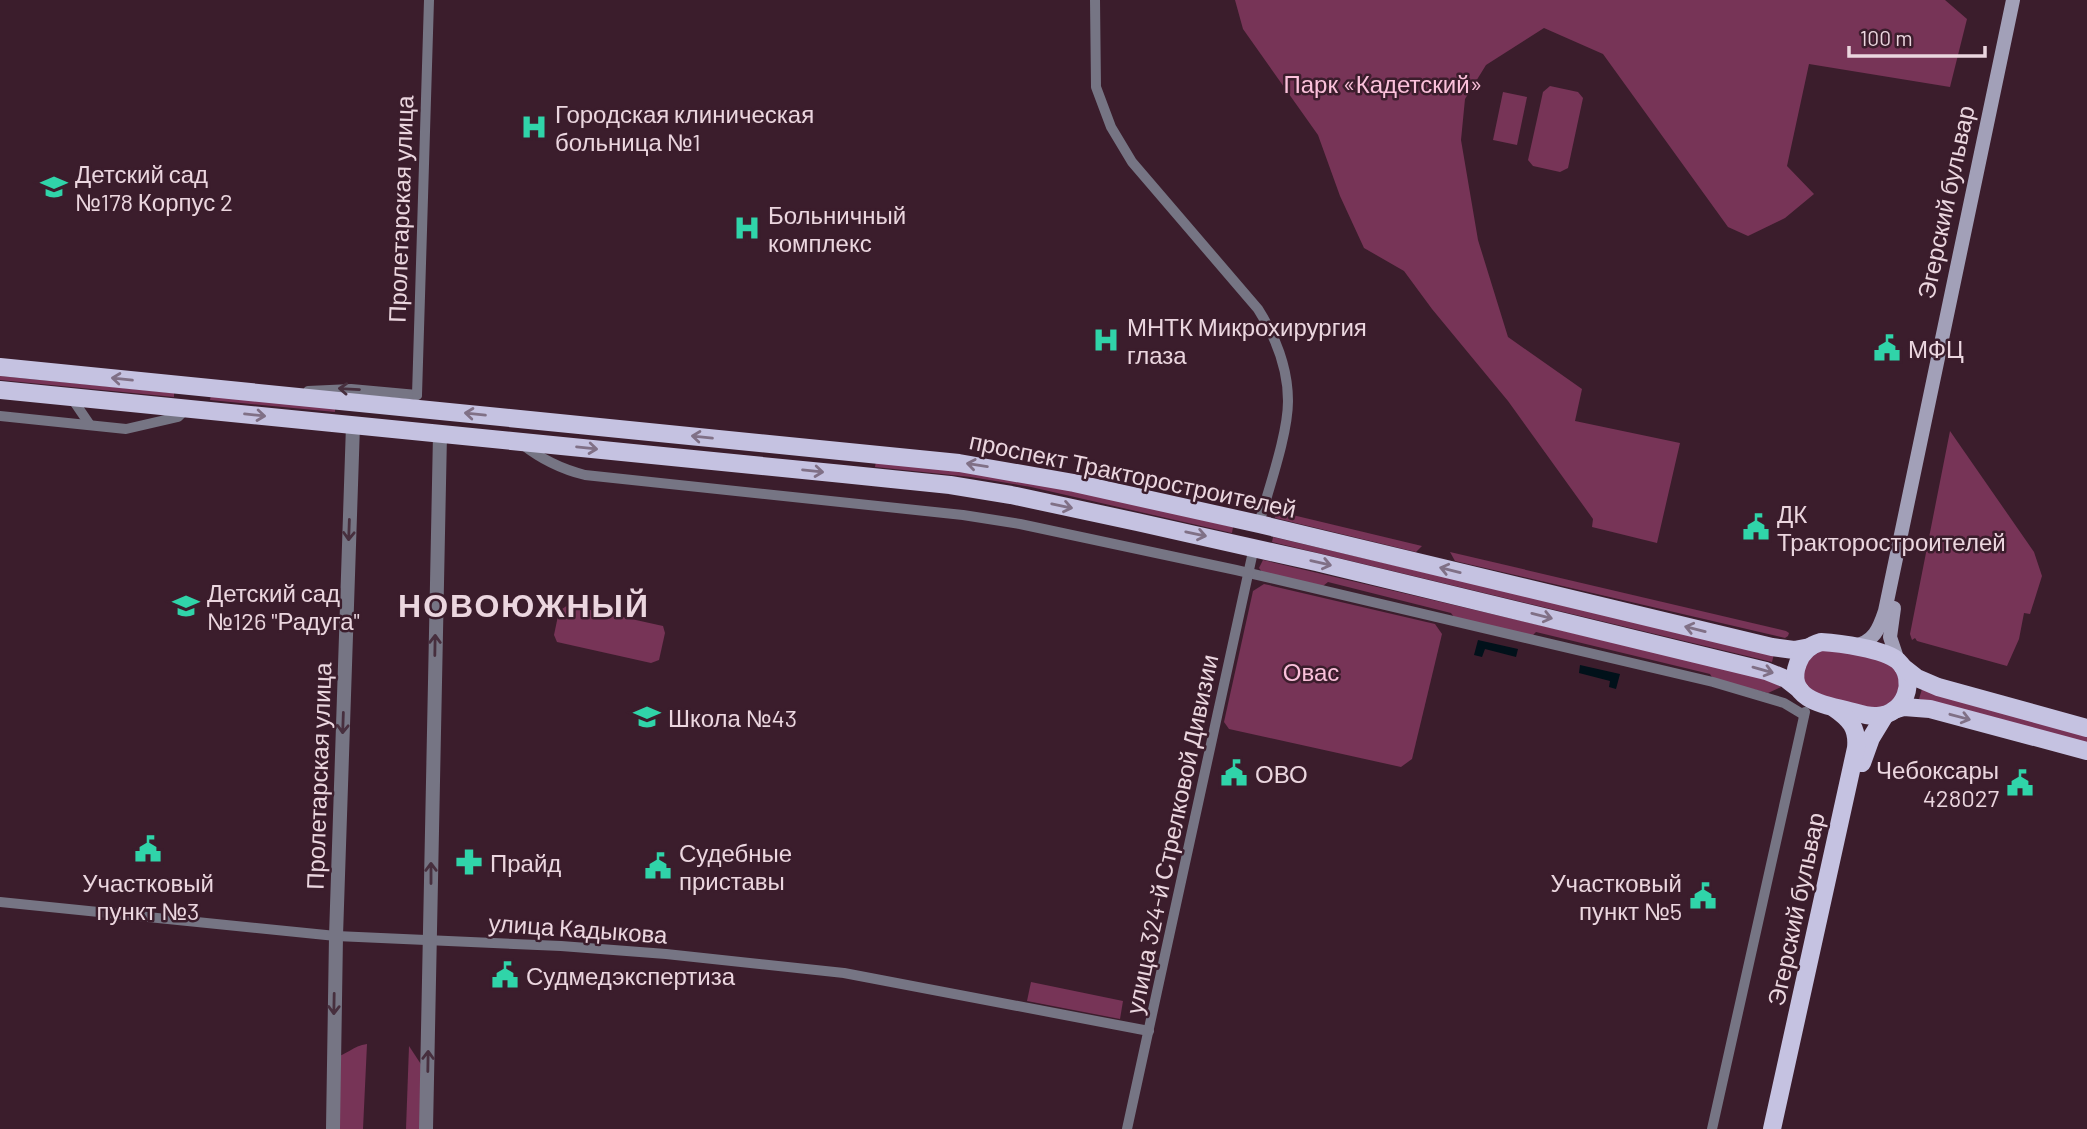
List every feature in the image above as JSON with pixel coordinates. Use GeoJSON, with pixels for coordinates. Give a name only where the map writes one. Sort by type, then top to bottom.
{"type":"FeatureCollection","features":[{"type":"Feature","properties":{"kind":"main road","name":"Эгерский бульвар"},"geometry":{"type":"LineString","coordinates":[[1993,112],[2013,0]]}},
{"type":"Feature","properties":{"kind":"main road","name":"Эгерский бульвар"},"geometry":{"type":"LineString","coordinates":[[1900,664],[1891,645],[1891,627],[1965,242],[2021,0]]}},
{"type":"Feature","properties":{"kind":"main road","name":"проспект Тракторостроителей"},"geometry":{"type":"LineString","coordinates":[[0,367],[862,453],[1021,472],[1259,524],[1772,647],[1794,650],[1810,647]]}},
{"type":"Feature","properties":{"kind":"main road","name":"проспект Тракторостроителей"},"geometry":{"type":"LineString","coordinates":[[0,390],[950,485],[1011,495],[1254,547],[1766,671],[1786,679],[1804,701]]}},
{"type":"Feature","properties":{"kind":"main road"},"geometry":{"type":"LineString","coordinates":[[353,425],[355,415],[363,403]]}},
{"type":"Feature","properties":{"kind":"main road"},"geometry":{"type":"LineString","coordinates":[[435,410],[440,434]]}},
{"type":"Feature","properties":{"kind":"main road","name":"Эгерский бульвар"},"geometry":{"type":"LineString","coordinates":[[1853,647],[1871,639],[1882,620],[1930,414]]}},
{"type":"Feature","properties":{"kind":"main road"},"geometry":{"type":"LineString","coordinates":[[552,445],[554,422]]}},
{"type":"Feature","properties":{"kind":"main road"},"geometry":{"type":"LineString","coordinates":[[732,463],[734,440]]}},
{"type":"Feature","properties":{"kind":"main road"},"geometry":{"type":"LineString","coordinates":[[860,476],[862,453]]}},
{"type":"Feature","properties":{"kind":"main road"},"geometry":{"type":"LineString","coordinates":[[1254,547],[1259,524]]}},
{"type":"Feature","properties":{"kind":"main road"},"geometry":{"type":"LineString","coordinates":[[2087,728],[1938,687],[1917,678],[1885,654],[1853,647],[1821,642],[1803,652],[1797,665],[1796,678],[1804,701],[1873,716],[1904,707],[1930,709],[2087,751]]}},
{"type":"Feature","properties":{"kind":"main road"},"geometry":{"type":"LineString","coordinates":[[1889,712],[1900,705],[1908,691],[1907,676],[1900,664]]}},
{"type":"Feature","properties":{"kind":"main road","name":"Эгерский бульвар"},"geometry":{"type":"LineString","coordinates":[[1782,1129],[1857,739],[1849,719],[1834,708]]}},
{"type":"Feature","properties":{"kind":"main road","name":"Эгерский бульвар"},"geometry":{"type":"LineString","coordinates":[[1772,1129],[1865,752],[1889,712]]}},
{"type":"Feature","properties":{"kind":"street","name":"Пролетарская улица"},"geometry":{"type":"LineString","coordinates":[[417,395],[429,0]]}},
{"type":"Feature","properties":{"kind":"street"},"geometry":{"type":"LineString","coordinates":[[1095,0],[1096,86],[1111,127],[1132,162],[1148,182],[1258,309],[1273,334],[1281,355],[1288,401],[1286,423],[1259,524]]}},
{"type":"Feature","properties":{"kind":"street"},"geometry":{"type":"LineString","coordinates":[[276,394],[340,388],[417,395],[435,410]]}},
{"type":"Feature","properties":{"kind":"street"},"geometry":{"type":"LineString","coordinates":[[71,397],[90,425]]}},
{"type":"Feature","properties":{"kind":"street"},"geometry":{"type":"LineString","coordinates":[[0,416],[138,428],[178,417],[187,408]]}},
{"type":"Feature","properties":{"kind":"street","name":"Пролетарская улица"},"geometry":{"type":"LineString","coordinates":[[332,1129],[335,936],[353,425]]}},
{"type":"Feature","properties":{"kind":"street"},"geometry":{"type":"LineString","coordinates":[[426,1129],[440,434]]}},
{"type":"Feature","properties":{"kind":"street"},"geometry":{"type":"LineString","coordinates":[[519,442],[547,462],[585,475],[963,515],[1020,524],[1248,573],[1720,684],[1784,703],[1804,701],[1712,1129]]}},
{"type":"Feature","properties":{"kind":"street","name":"улица 324-й Стрелковой Дивизии"},"geometry":{"type":"LineString","coordinates":[[1127,1129],[1254,547]]}},
{"type":"Feature","properties":{"kind":"street","name":"улица Кадыкова"},"geometry":{"type":"LineString","coordinates":[[0,902],[335,936],[653,953],[844,973],[1149,1031]]}},
{"type":"Feature","properties":{"kind":"green space","name":"Парк «Кадетский»"},"geometry":{"type":"Polygon","coordinates":[[[1235,0],[1945,0],[1967,19],[1950,87],[1809,64],[1787,166],[1814,194],[1785,218],[1748,236],[1728,227],[1603,54],[1544,28],[1486,65],[1465,99],[1461,140],[1478,240],[1508,337],[1582,389],[1575,421],[1680,443],[1657,543],[1592,527],[1593,519],[1508,401],[1404,271],[1364,248],[1340,196],[1318,135],[1243,29],[1235,0]]]}},
{"type":"Feature","properties":{"kind":"green space"},"geometry":{"type":"Polygon","coordinates":[[[1550,86],[1578,92],[1583,98],[1568,168],[1560,172],[1533,166],[1528,160],[1543,92],[1550,86]]]}},
{"type":"Feature","properties":{"kind":"green space"},"geometry":{"type":"Polygon","coordinates":[[[1503,92],[1527,97],[1517,145],[1493,140],[1503,92]]]}},
{"type":"Feature","properties":{"kind":"green space"},"geometry":{"type":"Polygon","coordinates":[[[0,376],[174,393],[174,397],[0,380],[0,376]]]}},
{"type":"Feature","properties":{"kind":"green space"},"geometry":{"type":"Polygon","coordinates":[[[211,395],[335,407],[335,412],[210,400],[211,395]]]}},
{"type":"Feature","properties":{"kind":"green space"},"geometry":{"type":"Polygon","coordinates":[[[1950,431],[2034,552],[2042,576],[2030,614],[2024,613],[2019,639],[2007,666],[1917,641],[1915,638],[1912,640],[1910,634],[1950,431]]]}},
{"type":"Feature","properties":{"kind":"green space"},"geometry":{"type":"Polygon","coordinates":[[[876,461],[972,471],[1103,497],[1233,527],[1232,533],[1031,487],[971,477],[875,467],[876,461]]]}},
{"type":"Feature","properties":{"kind":"green space"},"geometry":{"type":"Polygon","coordinates":[[[1276,511],[1422,546],[1416,552],[1275,518],[1276,511]]]}},
{"type":"Feature","properties":{"kind":"green space"},"geometry":{"type":"Polygon","coordinates":[[[1273,537],[1774,654],[1772,662],[1272,542],[1273,537]]]}},
{"type":"Feature","properties":{"kind":"green space"},"geometry":{"type":"Polygon","coordinates":[[[1450,552],[1789,633],[1785,638],[1455,561],[1450,552]]]}},
{"type":"Feature","properties":{"kind":"green space"},"geometry":{"type":"Polygon","coordinates":[[[1263,560],[1768,679],[1781,687],[1768,693],[1713,679],[1710,674],[1536,632],[1532,636],[1328,582],[1323,586],[1262,572],[1259,568],[1263,560]]]}},
{"type":"Feature","properties":{"kind":"green space","name":"Овас"},"geometry":{"type":"Polygon","coordinates":[[[1264,584],[1435,624],[1442,634],[1412,759],[1401,767],[1229,729],[1224,722],[1253,591],[1264,584]]]}},
{"type":"Feature","properties":{"kind":"green space"},"geometry":{"type":"Polygon","coordinates":[[[568,605],[663,626],[665,633],[659,660],[651,663],[557,642],[554,635],[559,611],[568,605]]]}},
{"type":"Feature","properties":{"kind":"green space"},"geometry":{"type":"Polygon","coordinates":[[[1823,647],[1887,659],[1902,679],[1897,699],[1874,711],[1814,696],[1802,680],[1805,660],[1823,647]]]}},
{"type":"Feature","properties":{"kind":"green space"},"geometry":{"type":"Polygon","coordinates":[[[1922,689],[2087,734],[2087,744],[1919,699],[1922,689]]]}},
{"type":"Feature","properties":{"kind":"green space"},"geometry":{"type":"Polygon","coordinates":[[[1031,982],[1123,1001],[1120,1019],[1027,1001],[1031,982]]]}},
{"type":"Feature","properties":{"kind":"green space"},"geometry":{"type":"Polygon","coordinates":[[[367,1044],[363,1129],[333,1129],[334,1058],[367,1044]]]}},
{"type":"Feature","properties":{"kind":"green space"},"geometry":{"type":"Polygon","coordinates":[[[409,1046],[428,1075],[426,1129],[406,1129],[409,1046]]]}},
{"type":"Feature","properties":{"kind":"shaded area"},"geometry":{"type":"Polygon","coordinates":[[[1478,640],[1518,649],[1516,657],[1485,649],[1482,657],[1474,655],[1478,640]]]}},
{"type":"Feature","properties":{"kind":"shaded area"},"geometry":{"type":"Polygon","coordinates":[[[1580,665],[1620,674],[1616,689],[1609,687],[1610,681],[1579,673],[1580,665]]]}},
{"type":"Feature","properties":{"kind":"place","name":"Городская клиническая больница №1"},"geometry":{"type":"Point","coordinates":[534,127]}},
{"type":"Feature","properties":{"kind":"place","name":"Детский сад №178 Корпус 2"},"geometry":{"type":"Point","coordinates":[54,187]}},
{"type":"Feature","properties":{"kind":"place","name":"Больничный комплекс"},"geometry":{"type":"Point","coordinates":[747,228]}},
{"type":"Feature","properties":{"kind":"place","name":"МНТК Микрохирургия глаза"},"geometry":{"type":"Point","coordinates":[1106,340]}},
{"type":"Feature","properties":{"kind":"place","name":"МФЦ"},"geometry":{"type":"Point","coordinates":[1887,348]}},
{"type":"Feature","properties":{"kind":"place","name":"ДК Тракторостроителей"},"geometry":{"type":"Point","coordinates":[1756,527]}},
{"type":"Feature","properties":{"kind":"place","name":"Детский сад №126 \"Радуга\""},"geometry":{"type":"Point","coordinates":[186,606]}},
{"type":"Feature","properties":{"kind":"place","name":"Школа №43"},"geometry":{"type":"Point","coordinates":[647,717]}},
{"type":"Feature","properties":{"kind":"place","name":"ОВО"},"geometry":{"type":"Point","coordinates":[1234,773]}},
{"type":"Feature","properties":{"kind":"place","name":"Чебоксары 428027"},"geometry":{"type":"Point","coordinates":[2020,783]}},
{"type":"Feature","properties":{"kind":"place","name":"Участковый пункт №3"},"geometry":{"type":"Point","coordinates":[148,849]}},
{"type":"Feature","properties":{"kind":"place","name":"Прайд"},"geometry":{"type":"Point","coordinates":[469,862]}},
{"type":"Feature","properties":{"kind":"place","name":"Судебные приставы"},"geometry":{"type":"Point","coordinates":[658,866]}},
{"type":"Feature","properties":{"kind":"place","name":"Участковый пункт №5"},"geometry":{"type":"Point","coordinates":[1703,896]}},
{"type":"Feature","properties":{"kind":"place","name":"Судмедэкспертиза"},"geometry":{"type":"Point","coordinates":[505,975]}},
{"type":"Feature","properties":{"kind":"district","name":"НОВОЮЖНЫЙ"},"geometry":{"type":"Point","coordinates":[524,604]}}]}
